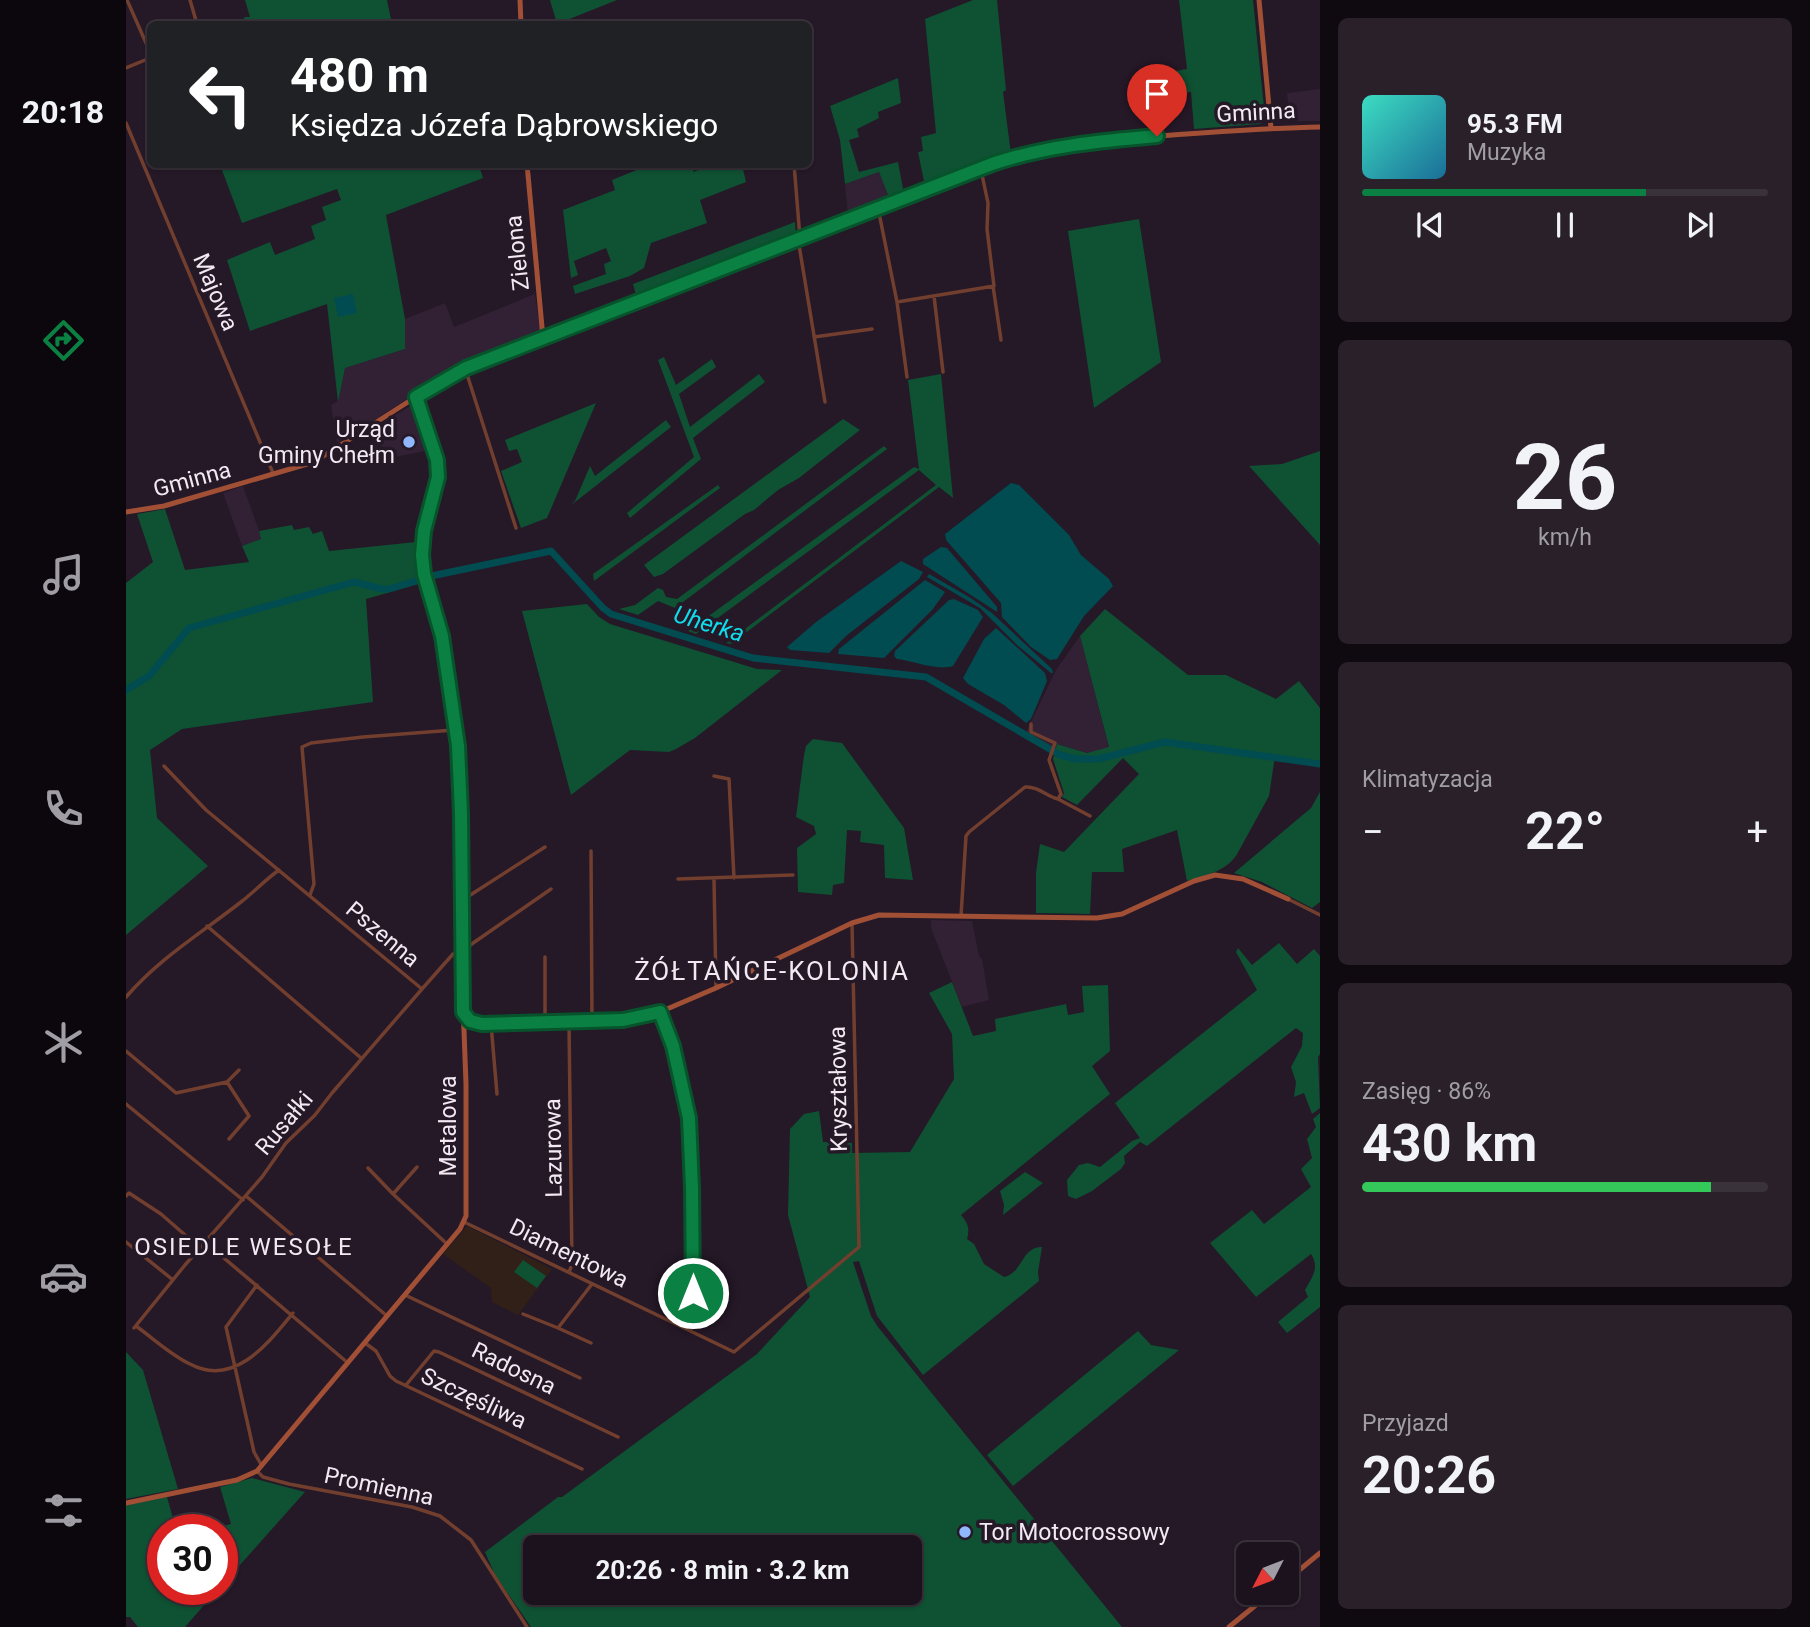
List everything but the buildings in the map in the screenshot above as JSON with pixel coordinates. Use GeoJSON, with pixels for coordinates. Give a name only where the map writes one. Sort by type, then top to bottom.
{"type":"FeatureCollection","features":[{"type":"Feature","properties":{"kind":"street"},"geometry":{"type":"LineString","coordinates":[[127,0],[147,45]]}},
{"type":"Feature","properties":{"kind":"street"},"geometry":{"type":"LineString","coordinates":[[190,0],[196,21]]}},
{"type":"Feature","properties":{"kind":"street"},"geometry":{"type":"LineString","coordinates":[[520,0],[521,21]]}},
{"type":"Feature","properties":{"kind":"street"},"geometry":{"type":"LineString","coordinates":[[1259,0],[1272,128]]}},
{"type":"Feature","properties":{"kind":"street"},"geometry":{"type":"LineString","coordinates":[[126,68],[147,59]]}},
{"type":"Feature","properties":{"kind":"street","name":"Majowa"},"geometry":{"type":"LineString","coordinates":[[127,126],[274,475]]}},
{"type":"Feature","properties":{"kind":"street","name":"Gminna"},"geometry":{"type":"LineString","coordinates":[[126,512],[158,507],[314,463],[466,368],[1020,154],[1065,144],[1272,128],[1320,127]]}},
{"type":"Feature","properties":{"kind":"street","name":"Zielona"},"geometry":{"type":"LineString","coordinates":[[527,168],[544,338]]}},
{"type":"Feature","properties":{"kind":"street"},"geometry":{"type":"LineString","coordinates":[[794,168],[799,239],[825,402]]}},
{"type":"Feature","properties":{"kind":"street"},"geometry":{"type":"LineString","coordinates":[[980,168],[988,203],[987,229],[1001,340]]}},
{"type":"Feature","properties":{"kind":"street"},"geometry":{"type":"LineString","coordinates":[[878,208],[897,302],[907,377]]}},
{"type":"Feature","properties":{"kind":"street"},"geometry":{"type":"LineString","coordinates":[[897,302],[993,286]]}},
{"type":"Feature","properties":{"kind":"street"},"geometry":{"type":"LineString","coordinates":[[934,296],[943,372]]}},
{"type":"Feature","properties":{"kind":"street"},"geometry":{"type":"LineString","coordinates":[[814,337],[872,329]]}},
{"type":"Feature","properties":{"kind":"street"},"geometry":{"type":"LineString","coordinates":[[466,368],[516,528]]}},
{"type":"Feature","properties":{"kind":"street","name":"Metalowa"},"geometry":{"type":"LineString","coordinates":[[416,397],[435,451],[438,468],[422,544],[425,578],[442,636],[461,775],[463,1012],[473,1023],[464,1036],[464,1222]]}},
{"type":"Feature","properties":{"kind":"street"},"geometry":{"type":"LineString","coordinates":[[1031,724],[1031,732],[1055,743],[1049,760],[1061,794],[1058,799]]}},
{"type":"Feature","properties":{"kind":"street"},"geometry":{"type":"LineString","coordinates":[[310,895],[314,884],[302,747],[311,743],[363,737],[456,730]]}},
{"type":"Feature","properties":{"kind":"street","name":"Pszenna"},"geometry":{"type":"LineString","coordinates":[[164,766],[206,810],[422,989],[453,954],[551,889]]}},
{"type":"Feature","properties":{"kind":"street"},"geometry":{"type":"LineString","coordinates":[[714,776],[729,779],[734,878]]}},
{"type":"Feature","properties":{"kind":"street"},"geometry":{"type":"LineString","coordinates":[[961,916],[966,836],[1025,787],[1035,788],[1090,816]]}},
{"type":"Feature","properties":{"kind":"street"},"geometry":{"type":"LineString","coordinates":[[461,901],[545,847]]}},
{"type":"Feature","properties":{"kind":"street"},"geometry":{"type":"LineString","coordinates":[[591,851],[592,1021]]}},
{"type":"Feature","properties":{"kind":"street"},"geometry":{"type":"LineString","coordinates":[[126,997],[152,968],[242,902],[279,870]]}},
{"type":"Feature","properties":{"kind":"street"},"geometry":{"type":"LineString","coordinates":[[464,1036],[473,1023],[623,1020],[660,1012],[852,923],[879,915],[1116,916],[1204,877],[1215,875],[1244,879],[1320,915]]}},
{"type":"Feature","properties":{"kind":"street"},"geometry":{"type":"LineString","coordinates":[[678,879],[793,876]]}},
{"type":"Feature","properties":{"kind":"street"},"geometry":{"type":"LineString","coordinates":[[714,879],[716,988]]}},
{"type":"Feature","properties":{"kind":"street","name":"Kryształowa"},"geometry":{"type":"LineString","coordinates":[[734,1352],[859,1247],[852,923]]}},
{"type":"Feature","properties":{"kind":"street"},"geometry":{"type":"LineString","coordinates":[[207,926],[361,1058]]}},
{"type":"Feature","properties":{"kind":"street"},"geometry":{"type":"LineString","coordinates":[[545,957],[545,1023]]}},
{"type":"Feature","properties":{"kind":"street","name":"Rusałki"},"geometry":{"type":"LineString","coordinates":[[234,1366],[205,1370],[190,1365],[135,1327],[173,1279],[245,1198],[286,1143],[323,1106],[422,989]]}},
{"type":"Feature","properties":{"kind":"street"},"geometry":{"type":"LineString","coordinates":[[660,1012],[673,1046],[689,1118],[693,1226],[691,1332]]}},
{"type":"Feature","properties":{"kind":"street","name":"Lazurowa"},"geometry":{"type":"LineString","coordinates":[[569,1023],[572,1253],[569,1273]]}},
{"type":"Feature","properties":{"kind":"street"},"geometry":{"type":"LineString","coordinates":[[491,1024],[497,1094]]}},
{"type":"Feature","properties":{"kind":"street"},"geometry":{"type":"LineString","coordinates":[[126,1051],[176,1093],[227,1082],[239,1070]]}},
{"type":"Feature","properties":{"kind":"street"},"geometry":{"type":"LineString","coordinates":[[227,1082],[249,1116],[229,1139]]}},
{"type":"Feature","properties":{"kind":"street"},"geometry":{"type":"LineString","coordinates":[[126,1104],[387,1316]]}},
{"type":"Feature","properties":{"kind":"street"},"geometry":{"type":"LineString","coordinates":[[393,1194],[417,1167]]}},
{"type":"Feature","properties":{"kind":"street"},"geometry":{"type":"LineString","coordinates":[[368,1168],[447,1244]]}},
{"type":"Feature","properties":{"kind":"street"},"geometry":{"type":"LineString","coordinates":[[126,1196],[129,1193],[149,1205],[200,1248]]}},
{"type":"Feature","properties":{"kind":"street"},"geometry":{"type":"LineString","coordinates":[[126,1503],[237,1480],[259,1469],[464,1222]]}},
{"type":"Feature","properties":{"kind":"street","name":"Diamentowa"},"geometry":{"type":"LineString","coordinates":[[464,1222],[734,1352]]}},
{"type":"Feature","properties":{"kind":"street"},"geometry":{"type":"LineString","coordinates":[[126,1242],[173,1279]]}},
{"type":"Feature","properties":{"kind":"street"},"geometry":{"type":"LineString","coordinates":[[205,1242],[348,1363]]}},
{"type":"Feature","properties":{"kind":"street"},"geometry":{"type":"LineString","coordinates":[[558,1328],[592,1284]]}},
{"type":"Feature","properties":{"kind":"street"},"geometry":{"type":"LineString","coordinates":[[257,1286],[226,1327],[259,1469]]}},
{"type":"Feature","properties":{"kind":"street"},"geometry":{"type":"LineString","coordinates":[[405,1294],[580,1378]]}},
{"type":"Feature","properties":{"kind":"street"},"geometry":{"type":"LineString","coordinates":[[234,1366],[257,1354],[292,1314]]}},
{"type":"Feature","properties":{"kind":"street"},"geometry":{"type":"LineString","coordinates":[[523,1314],[591,1343]]}},
{"type":"Feature","properties":{"kind":"street","name":"Szczęśliwa"},"geometry":{"type":"LineString","coordinates":[[365,1343],[380,1356],[390,1376],[582,1469]]}},
{"type":"Feature","properties":{"kind":"street","name":"Radosna"},"geometry":{"type":"LineString","coordinates":[[406,1385],[429,1355],[434,1351],[439,1352],[618,1437]]}},
{"type":"Feature","properties":{"kind":"street","name":"Promienna"},"geometry":{"type":"LineString","coordinates":[[259,1469],[262,1477],[412,1507],[440,1516],[471,1539],[527,1627]]}},
{"type":"Feature","properties":{"kind":"street"},"geometry":{"type":"LineString","coordinates":[[1299,1570],[1320,1553]]}},
{"type":"Feature","properties":{"kind":"street"},"geometry":{"type":"LineString","coordinates":[[1229,1627],[1256,1605]]}},
{"type":"Feature","properties":{"kind":"shaded area"},"geometry":{"type":"Polygon","coordinates":[[[245,0],[387,0],[391,21],[242,21],[245,17],[250,17],[245,0]]]}},
{"type":"Feature","properties":{"kind":"shaded area"},"geometry":{"type":"Polygon","coordinates":[[[550,0],[617,0],[564,21],[556,21],[550,0]]]}},
{"type":"Feature","properties":{"kind":"shaded area"},"geometry":{"type":"Polygon","coordinates":[[[973,0],[997,0],[1006,90],[1003,92],[1011,154],[925,186],[918,152],[923,151],[921,137],[936,133],[925,19],[973,0]]]}},
{"type":"Feature","properties":{"kind":"shaded area"},"geometry":{"type":"Polygon","coordinates":[[[1179,0],[1253,0],[1265,117],[1261,124],[1194,129],[1191,92],[1173,94],[1169,72],[1187,69],[1179,0]]]}},
{"type":"Feature","properties":{"kind":"shaded area"},"geometry":{"type":"Polygon","coordinates":[[[898,78],[901,103],[878,112],[879,118],[857,129],[859,137],[849,140],[859,172],[898,162],[904,194],[890,200],[879,172],[845,184],[840,140],[830,106],[898,78]]]}},
{"type":"Feature","properties":{"kind":"shaded area"},"geometry":{"type":"Polygon","coordinates":[[[1320,89],[1320,121],[1290,121],[1287,93],[1320,89]]]}},
{"type":"Feature","properties":{"kind":"shaded area"},"geometry":{"type":"Polygon","coordinates":[[[221,168],[480,168],[483,178],[386,215],[405,319],[405,349],[345,368],[338,402],[327,304],[250,331],[227,260],[270,242],[275,255],[315,239],[311,226],[326,220],[322,207],[341,200],[337,189],[242,223],[221,168]]]}},
{"type":"Feature","properties":{"kind":"shaded area"},"geometry":{"type":"Polygon","coordinates":[[[694,168],[693,172],[704,168],[743,168],[746,182],[700,200],[707,223],[651,243],[644,268],[630,276],[575,294],[573,286],[606,274],[604,264],[611,261],[606,248],[574,261],[578,275],[571,278],[563,210],[615,190],[612,180],[639,169],[694,168]]]}},
{"type":"Feature","properties":{"kind":"shaded area"},"geometry":{"type":"Polygon","coordinates":[[[879,172],[890,200],[861,208],[848,216],[845,184],[879,172]]]}},
{"type":"Feature","properties":{"kind":"shaded area"},"geometry":{"type":"Polygon","coordinates":[[[1139,219],[1161,362],[1094,408],[1068,231],[1139,219]]]}},
{"type":"Feature","properties":{"kind":"shaded area"},"geometry":{"type":"Polygon","coordinates":[[[795,222],[796,236],[637,299],[633,284],[795,222]]]}},
{"type":"Feature","properties":{"kind":"shaded area"},"geometry":{"type":"Polygon","coordinates":[[[353,294],[357,313],[338,317],[334,298],[353,294]]]}},
{"type":"Feature","properties":{"kind":"shaded area"},"geometry":{"type":"Polygon","coordinates":[[[535,294],[541,336],[454,370],[337,443],[331,405],[338,401],[345,368],[405,349],[405,319],[445,303],[454,327],[535,294]]]}},
{"type":"Feature","properties":{"kind":"shaded area"},"geometry":{"type":"Polygon","coordinates":[[[664,357],[676,385],[712,359],[716,367],[679,394],[690,427],[759,374],[765,382],[693,438],[701,459],[630,518],[627,513],[694,457],[658,360],[664,357]]]}},
{"type":"Feature","properties":{"kind":"shaded area"},"geometry":{"type":"Polygon","coordinates":[[[941,374],[953,498],[939,487],[731,644],[726,643],[936,485],[919,470],[696,634],[688,631],[914,467],[919,469],[908,380],[941,374]]]}},
{"type":"Feature","properties":{"kind":"shaded area"},"geometry":{"type":"Polygon","coordinates":[[[596,403],[547,518],[521,528],[501,471],[522,462],[517,449],[509,451],[505,440],[596,403]]]}},
{"type":"Feature","properties":{"kind":"shaded area","name":"Urząd Gminy Chełm"},"geometry":{"type":"Polygon","coordinates":[[[412,405],[416,407],[431,450],[384,459],[376,427],[412,405]]]}},
{"type":"Feature","properties":{"kind":"shaded area"},"geometry":{"type":"Polygon","coordinates":[[[843,419],[860,430],[799,478],[778,490],[663,574],[654,577],[644,565],[843,419]]]}},
{"type":"Feature","properties":{"kind":"shaded area"},"geometry":{"type":"Polygon","coordinates":[[[666,420],[671,427],[570,506],[575,501],[590,466],[595,476],[666,420]]]}},
{"type":"Feature","properties":{"kind":"shaded area"},"geometry":{"type":"Polygon","coordinates":[[[884,446],[887,449],[675,608],[658,601],[638,615],[619,609],[635,605],[658,588],[663,590],[666,597],[677,599],[884,446]]]}},
{"type":"Feature","properties":{"kind":"shaded area"},"geometry":{"type":"Polygon","coordinates":[[[1320,451],[1320,545],[1249,466],[1282,464],[1320,451]]]}},
{"type":"Feature","properties":{"kind":"shaded area"},"geometry":{"type":"Polygon","coordinates":[[[1011,483],[1019,485],[1069,535],[1081,555],[1109,579],[1113,586],[1084,616],[1057,659],[1050,660],[1031,647],[1002,617],[1001,603],[946,540],[945,534],[1011,483]]]}},
{"type":"Feature","properties":{"kind":"shaded area"},"geometry":{"type":"Polygon","coordinates":[[[718,485],[720,488],[594,581],[593,574],[718,485]]]}},
{"type":"Feature","properties":{"kind":"shaded area"},"geometry":{"type":"Polygon","coordinates":[[[243,486],[262,539],[242,546],[223,493],[243,486]]]}},
{"type":"Feature","properties":{"kind":"shaded area"},"geometry":{"type":"Polygon","coordinates":[[[165,509],[185,570],[249,562],[242,546],[261,539],[259,531],[292,525],[294,530],[309,527],[313,534],[322,531],[329,551],[416,542],[422,583],[366,599],[373,702],[182,729],[150,750],[157,818],[208,866],[126,935],[126,583],[153,562],[137,514],[165,509]]]}},
{"type":"Feature","properties":{"kind":"shaded area"},"geometry":{"type":"Polygon","coordinates":[[[941,547],[947,548],[997,607],[997,612],[923,564],[923,559],[941,547]]]}},
{"type":"Feature","properties":{"kind":"shaded area"},"geometry":{"type":"Polygon","coordinates":[[[901,561],[923,572],[919,579],[846,636],[829,653],[790,650],[787,647],[816,622],[901,561]]]}},
{"type":"Feature","properties":{"kind":"shaded area"},"geometry":{"type":"Polygon","coordinates":[[[929,574],[992,613],[1052,669],[1053,673],[1017,645],[980,608],[927,577],[929,574]]]}},
{"type":"Feature","properties":{"kind":"shaded area"},"geometry":{"type":"Polygon","coordinates":[[[925,580],[945,592],[933,609],[884,658],[838,654],[839,649],[925,580]]]}},
{"type":"Feature","properties":{"kind":"shaded area"},"geometry":{"type":"Polygon","coordinates":[[[954,599],[978,610],[983,617],[953,666],[933,667],[894,656],[895,651],[949,600],[954,599]]]}},
{"type":"Feature","properties":{"kind":"shaded area"},"geometry":{"type":"Polygon","coordinates":[[[587,604],[610,624],[757,669],[782,670],[695,738],[669,752],[630,750],[571,795],[522,611],[587,604]]]}},
{"type":"Feature","properties":{"kind":"shaded area"},"geometry":{"type":"Polygon","coordinates":[[[1105,609],[1188,675],[1226,675],[1276,699],[1299,681],[1320,708],[1320,761],[1275,756],[1269,796],[1236,856],[1220,869],[1187,881],[1177,830],[1122,849],[1124,872],[1092,872],[1090,914],[1036,913],[1036,873],[1040,844],[1064,852],[1139,774],[1123,758],[1077,805],[1062,797],[1064,793],[1053,759],[1057,744],[1087,753],[1109,747],[1080,636],[1105,609]]]}},
{"type":"Feature","properties":{"kind":"shaded area"},"geometry":{"type":"Polygon","coordinates":[[[996,628],[1045,673],[1047,681],[1031,719],[1026,723],[963,678],[984,639],[996,628]]]}},
{"type":"Feature","properties":{"kind":"shaded area"},"geometry":{"type":"Polygon","coordinates":[[[1080,636],[1109,748],[1087,753],[1058,744],[1055,751],[1025,734],[1056,670],[1080,636]]]}},
{"type":"Feature","properties":{"kind":"shaded area"},"geometry":{"type":"Polygon","coordinates":[[[813,739],[842,743],[904,828],[913,880],[885,878],[884,845],[860,842],[861,831],[847,830],[844,883],[833,885],[832,895],[798,892],[797,848],[816,834],[814,826],[796,817],[804,755],[806,746],[813,739]]]}},
{"type":"Feature","properties":{"kind":"shaded area"},"geometry":{"type":"Polygon","coordinates":[[[1320,792],[1320,902],[1312,908],[1262,882],[1234,873],[1311,808],[1320,792]]]}},
{"type":"Feature","properties":{"kind":"shaded area"},"geometry":{"type":"Polygon","coordinates":[[[931,920],[972,921],[989,1000],[962,1007],[931,928],[931,920]]]}},
{"type":"Feature","properties":{"kind":"shaded area"},"geometry":{"type":"Polygon","coordinates":[[[1279,943],[1297,964],[1314,949],[1320,956],[1320,1108],[1312,1114],[1304,1093],[1294,1097],[1296,1082],[1291,1067],[1302,1046],[1303,1033],[1296,1028],[1147,1146],[1140,1142],[1124,1156],[1125,1163],[1121,1169],[1092,1191],[1076,1199],[1068,1196],[1067,1180],[1079,1165],[1088,1163],[1100,1167],[1132,1141],[1140,1138],[1115,1103],[1257,990],[1236,952],[1238,948],[1252,965],[1279,943]]]}},
{"type":"Feature","properties":{"kind":"shaded area"},"geometry":{"type":"Polygon","coordinates":[[[952,982],[973,1036],[996,1031],[995,1019],[1066,1004],[1068,1015],[1084,1012],[1082,986],[1108,985],[1110,1051],[1092,1066],[1110,1094],[961,1215],[968,1226],[967,1239],[974,1244],[984,1264],[1004,1277],[1015,1271],[1030,1251],[1042,1247],[1039,1281],[923,1375],[877,1316],[859,1261],[853,1262],[871,1316],[878,1327],[1122,1627],[531,1627],[495,1575],[485,1552],[757,1354],[810,1297],[788,1215],[790,1129],[804,1114],[819,1111],[823,1142],[852,1143],[852,1153],[910,1152],[954,1079],[952,1034],[929,993],[952,982]]]}},
{"type":"Feature","properties":{"kind":"shaded area"},"geometry":{"type":"Polygon","coordinates":[[[1320,1113],[1320,1307],[1287,1333],[1278,1322],[1308,1297],[1305,1290],[1315,1268],[1311,1254],[1256,1297],[1210,1243],[1252,1210],[1264,1224],[1311,1187],[1301,1169],[1312,1158],[1307,1139],[1316,1127],[1313,1119],[1320,1113]]]}},
{"type":"Feature","properties":{"kind":"shaded area"},"geometry":{"type":"Polygon","coordinates":[[[1025,1172],[1043,1183],[1003,1215],[1004,1205],[1000,1191],[1025,1172]]]}},
{"type":"Feature","properties":{"kind":"shaded area"},"geometry":{"type":"Polygon","coordinates":[[[467,1226],[552,1269],[518,1315],[492,1302],[491,1288],[443,1254],[467,1226]]]}},
{"type":"Feature","properties":{"kind":"shaded area"},"geometry":{"type":"Polygon","coordinates":[[[523,1260],[546,1276],[537,1288],[514,1272],[523,1260]]]}},
{"type":"Feature","properties":{"kind":"shaded area"},"geometry":{"type":"Polygon","coordinates":[[[1138,1331],[1151,1345],[1179,1350],[1013,1486],[987,1455],[1138,1331]]]}},
{"type":"Feature","properties":{"kind":"shaded area"},"geometry":{"type":"Polygon","coordinates":[[[126,1352],[143,1370],[178,1489],[126,1499],[126,1352]]]}},
{"type":"Feature","properties":{"kind":"shaded area"},"geometry":{"type":"Polygon","coordinates":[[[252,1478],[305,1492],[238,1567],[238,1514],[228,1514],[220,1487],[252,1478]]]}},
{"type":"Feature","properties":{"kind":"shaded area"},"geometry":{"type":"Polygon","coordinates":[[[167,1497],[172,1514],[147,1514],[147,1605],[204,1605],[185,1627],[138,1627],[130,1617],[126,1617],[126,1505],[167,1497]]]}},
{"type":"Feature","properties":{"kind":"waterway","name":"Uherka"},"geometry":{"type":"LineString","coordinates":[[126,690],[149,676],[189,628],[354,582],[389,589],[436,575],[551,551],[611,614],[753,658],[926,677],[1060,755],[1076,759],[1098,759],[1165,742],[1320,764]]}},
{"type":"Feature","properties":{"kind":"place","name":"Urząd Gminy Chełm"},"geometry":{"type":"Point","coordinates":[409,442]}},
{"type":"Feature","properties":{"kind":"place","name":"Tor Motocrossowy"},"geometry":{"type":"Point","coordinates":[965,1532]}},
{"type":"Feature","properties":{"kind":"district","name":"ŻÓŁTAŃCE-KOLONIA"},"geometry":{"type":"Point","coordinates":[772,971]}},
{"type":"Feature","properties":{"kind":"district","name":"OSIEDLE WESOŁE"},"geometry":{"type":"Point","coordinates":[244,1247]}},
{"type":"Feature","properties":{"kind":"route"},"geometry":{"type":"LineString","coordinates":[[693,1293],[689,1118],[681,1093],[673,1046],[660,1012],[623,1020],[482,1024],[470,1021],[463,1012],[461,775],[442,636],[424,574],[422,555],[424,531],[438,477],[437,460],[416,397],[466,368],[1020,154],[1065,144],[1157,136]]}}]}
